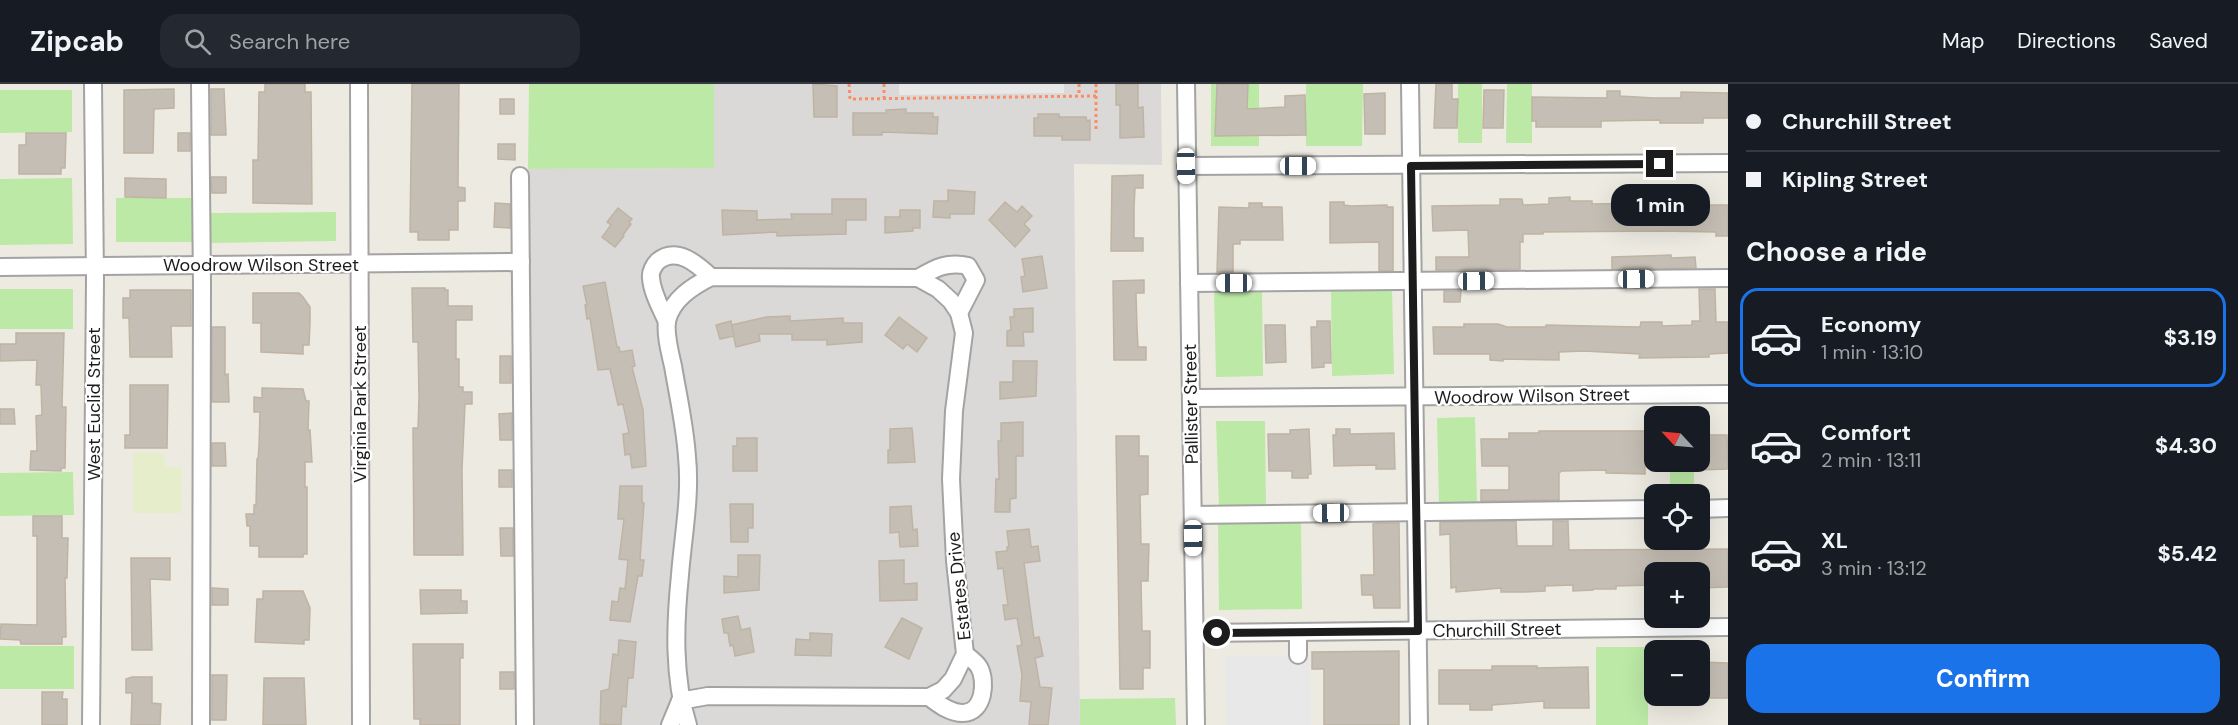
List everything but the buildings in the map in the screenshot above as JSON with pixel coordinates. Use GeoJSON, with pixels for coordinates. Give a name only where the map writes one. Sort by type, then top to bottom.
{"type":"FeatureCollection","features":[{"type":"Feature","properties":{"kind":"street","name":"West Euclid Street"},"geometry":{"type":"LineString","coordinates":[[91,725],[93,84]]}},
{"type":"Feature","properties":{"kind":"street"},"geometry":{"type":"LineString","coordinates":[[200,84],[201,725]]}},
{"type":"Feature","properties":{"kind":"street","name":"Virginia Park Street"},"geometry":{"type":"LineString","coordinates":[[358,84],[361,725]]}},
{"type":"Feature","properties":{"kind":"street","name":"Pallister Street"},"geometry":{"type":"LineString","coordinates":[[1186,84],[1196,725]]}},
{"type":"Feature","properties":{"kind":"street"},"geometry":{"type":"LineString","coordinates":[[1410,84],[1419,725]]}},
{"type":"Feature","properties":{"kind":"street"},"geometry":{"type":"LineString","coordinates":[[1186,166],[1728,163]]}},
{"type":"Feature","properties":{"kind":"street"},"geometry":{"type":"LineString","coordinates":[[520,176],[525,725]]}},
{"type":"Feature","properties":{"kind":"street"},"geometry":{"type":"LineString","coordinates":[[688,725],[680,701],[677,624],[687,511],[688,458],[667,322],[654,293],[650,274],[656,263],[668,255],[682,256],[698,265],[711,277]]}},
{"type":"Feature","properties":{"kind":"street","name":"Woodrow Wilson Street"},"geometry":{"type":"LineString","coordinates":[[0,267],[521,262]]}},
{"type":"Feature","properties":{"kind":"street"},"geometry":{"type":"LineString","coordinates":[[667,322],[681,296],[696,284],[711,277],[918,278],[938,267],[956,263],[968,266],[976,280],[958,313]]}},
{"type":"Feature","properties":{"kind":"street","name":"Estates Drive"},"geometry":{"type":"LineString","coordinates":[[918,278],[938,289],[951,301],[962,322],[964,345],[954,411],[951,479],[955,561],[965,654],[953,679],[944,690],[929,697]]}},
{"type":"Feature","properties":{"kind":"street"},"geometry":{"type":"LineString","coordinates":[[1189,283],[1728,278]]}},
{"type":"Feature","properties":{"kind":"street","name":"Woodrow Wilson Street"},"geometry":{"type":"LineString","coordinates":[[1192,398],[1728,394]]}},
{"type":"Feature","properties":{"kind":"street"},"geometry":{"type":"LineString","coordinates":[[1710,509],[1728,508]]}},
{"type":"Feature","properties":{"kind":"street"},"geometry":{"type":"LineString","coordinates":[[1193,514],[1644,509]]}},
{"type":"Feature","properties":{"kind":"street","name":"Churchill Street"},"geometry":{"type":"LineString","coordinates":[[1195,633],[1728,627]]}},
{"type":"Feature","properties":{"kind":"street"},"geometry":{"type":"LineString","coordinates":[[1298,632],[1298,655]]}},
{"type":"Feature","properties":{"kind":"street"},"geometry":{"type":"LineString","coordinates":[[680,701],[708,696],[929,697],[939,704],[965,713],[974,708],[981,698],[984,686],[978,664],[965,654]]}},
{"type":"Feature","properties":{"kind":"street"},"geometry":{"type":"LineString","coordinates":[[670,725],[680,701]]}},
{"type":"Feature","properties":{"kind":"path"},"geometry":{"type":"LineString","coordinates":[[849,84],[850,99],[1096,96]]}},
{"type":"Feature","properties":{"kind":"path"},"geometry":{"type":"LineString","coordinates":[[884,84],[884,98]]}},
{"type":"Feature","properties":{"kind":"path"},"geometry":{"type":"LineString","coordinates":[[1079,84],[1079,96]]}},
{"type":"Feature","properties":{"kind":"path"},"geometry":{"type":"LineString","coordinates":[[1096,84],[1096,129]]}},
{"type":"Feature","properties":{"kind":"shaded area"},"geometry":{"type":"Polygon","coordinates":[[[714,84],[1161,84],[1162,165],[1074,164],[1080,725],[532,725],[528,169],[714,168],[714,84]]]}},
{"type":"Feature","properties":{"kind":"shaded area"},"geometry":{"type":"Polygon","coordinates":[[[899,84],[1064,84],[1064,93],[899,95],[899,84]]]}},
{"type":"Feature","properties":{"kind":"shaded area"},"geometry":{"type":"Polygon","coordinates":[[[1310,655],[1311,725],[1226,725],[1225,656],[1310,655]]]}},
{"type":"Feature","properties":{"kind":"green space"},"geometry":{"type":"Polygon","coordinates":[[[529,84],[714,84],[714,168],[528,169],[529,84]]]}},
{"type":"Feature","properties":{"kind":"green space"},"geometry":{"type":"Polygon","coordinates":[[[1211,84],[1259,84],[1259,146],[1211,146],[1211,84]]]}},
{"type":"Feature","properties":{"kind":"green space"},"geometry":{"type":"Polygon","coordinates":[[[1306,84],[1363,84],[1362,146],[1306,146],[1306,84]]]}},
{"type":"Feature","properties":{"kind":"green space"},"geometry":{"type":"Polygon","coordinates":[[[1458,84],[1482,84],[1482,143],[1458,143],[1458,84]]]}},
{"type":"Feature","properties":{"kind":"green space"},"geometry":{"type":"Polygon","coordinates":[[[1507,84],[1532,84],[1532,143],[1506,143],[1507,84]]]}},
{"type":"Feature","properties":{"kind":"green space"},"geometry":{"type":"Polygon","coordinates":[[[0,90],[72,90],[72,132],[0,133],[0,90]]]}},
{"type":"Feature","properties":{"kind":"green space"},"geometry":{"type":"Polygon","coordinates":[[[72,178],[73,244],[0,245],[0,179],[72,178]]]}},
{"type":"Feature","properties":{"kind":"green space"},"geometry":{"type":"Polygon","coordinates":[[[116,198],[193,198],[193,242],[116,242],[116,198]]]}},
{"type":"Feature","properties":{"kind":"green space"},"geometry":{"type":"Polygon","coordinates":[[[336,212],[336,241],[209,243],[209,213],[336,212]]]}},
{"type":"Feature","properties":{"kind":"green space"},"geometry":{"type":"Polygon","coordinates":[[[1392,288],[1394,374],[1332,376],[1331,289],[1392,288]]]}},
{"type":"Feature","properties":{"kind":"green space"},"geometry":{"type":"Polygon","coordinates":[[[0,289],[73,289],[73,329],[0,329],[0,289]]]}},
{"type":"Feature","properties":{"kind":"green space"},"geometry":{"type":"Polygon","coordinates":[[[1262,289],[1263,376],[1216,377],[1214,290],[1262,289]]]}},
{"type":"Feature","properties":{"kind":"green space"},"geometry":{"type":"Polygon","coordinates":[[[1475,417],[1477,504],[1439,504],[1437,418],[1475,417]]]}},
{"type":"Feature","properties":{"kind":"green space"},"geometry":{"type":"Polygon","coordinates":[[[1216,421],[1265,421],[1266,507],[1219,508],[1216,421]]]}},
{"type":"Feature","properties":{"kind":"green space"},"geometry":{"type":"Polygon","coordinates":[[[133,453],[164,453],[165,467],[181,467],[181,513],[133,513],[133,453]]]}},
{"type":"Feature","properties":{"kind":"green space"},"geometry":{"type":"Polygon","coordinates":[[[73,472],[74,515],[0,516],[0,473],[73,472]]]}},
{"type":"Feature","properties":{"kind":"green space"},"geometry":{"type":"Polygon","coordinates":[[[1670,472],[1694,472],[1694,484],[1670,484],[1670,472]]]}},
{"type":"Feature","properties":{"kind":"green space"},"geometry":{"type":"Polygon","coordinates":[[[1301,521],[1302,609],[1219,610],[1218,523],[1301,521]]]}},
{"type":"Feature","properties":{"kind":"green space"},"geometry":{"type":"Polygon","coordinates":[[[0,646],[74,646],[74,689],[0,689],[0,646]]]}},
{"type":"Feature","properties":{"kind":"green space"},"geometry":{"type":"Polygon","coordinates":[[[1596,647],[1644,647],[1644,706],[1648,706],[1648,725],[1596,725],[1596,647]]]}},
{"type":"Feature","properties":{"kind":"green space"},"geometry":{"type":"Polygon","coordinates":[[[1175,698],[1176,725],[1080,725],[1080,699],[1175,698]]]}},
{"type":"Feature","properties":{"kind":"route"},"geometry":{"type":"LineString","coordinates":[[1217,633],[1418,631],[1411,166],[1660,164]]}}]}
